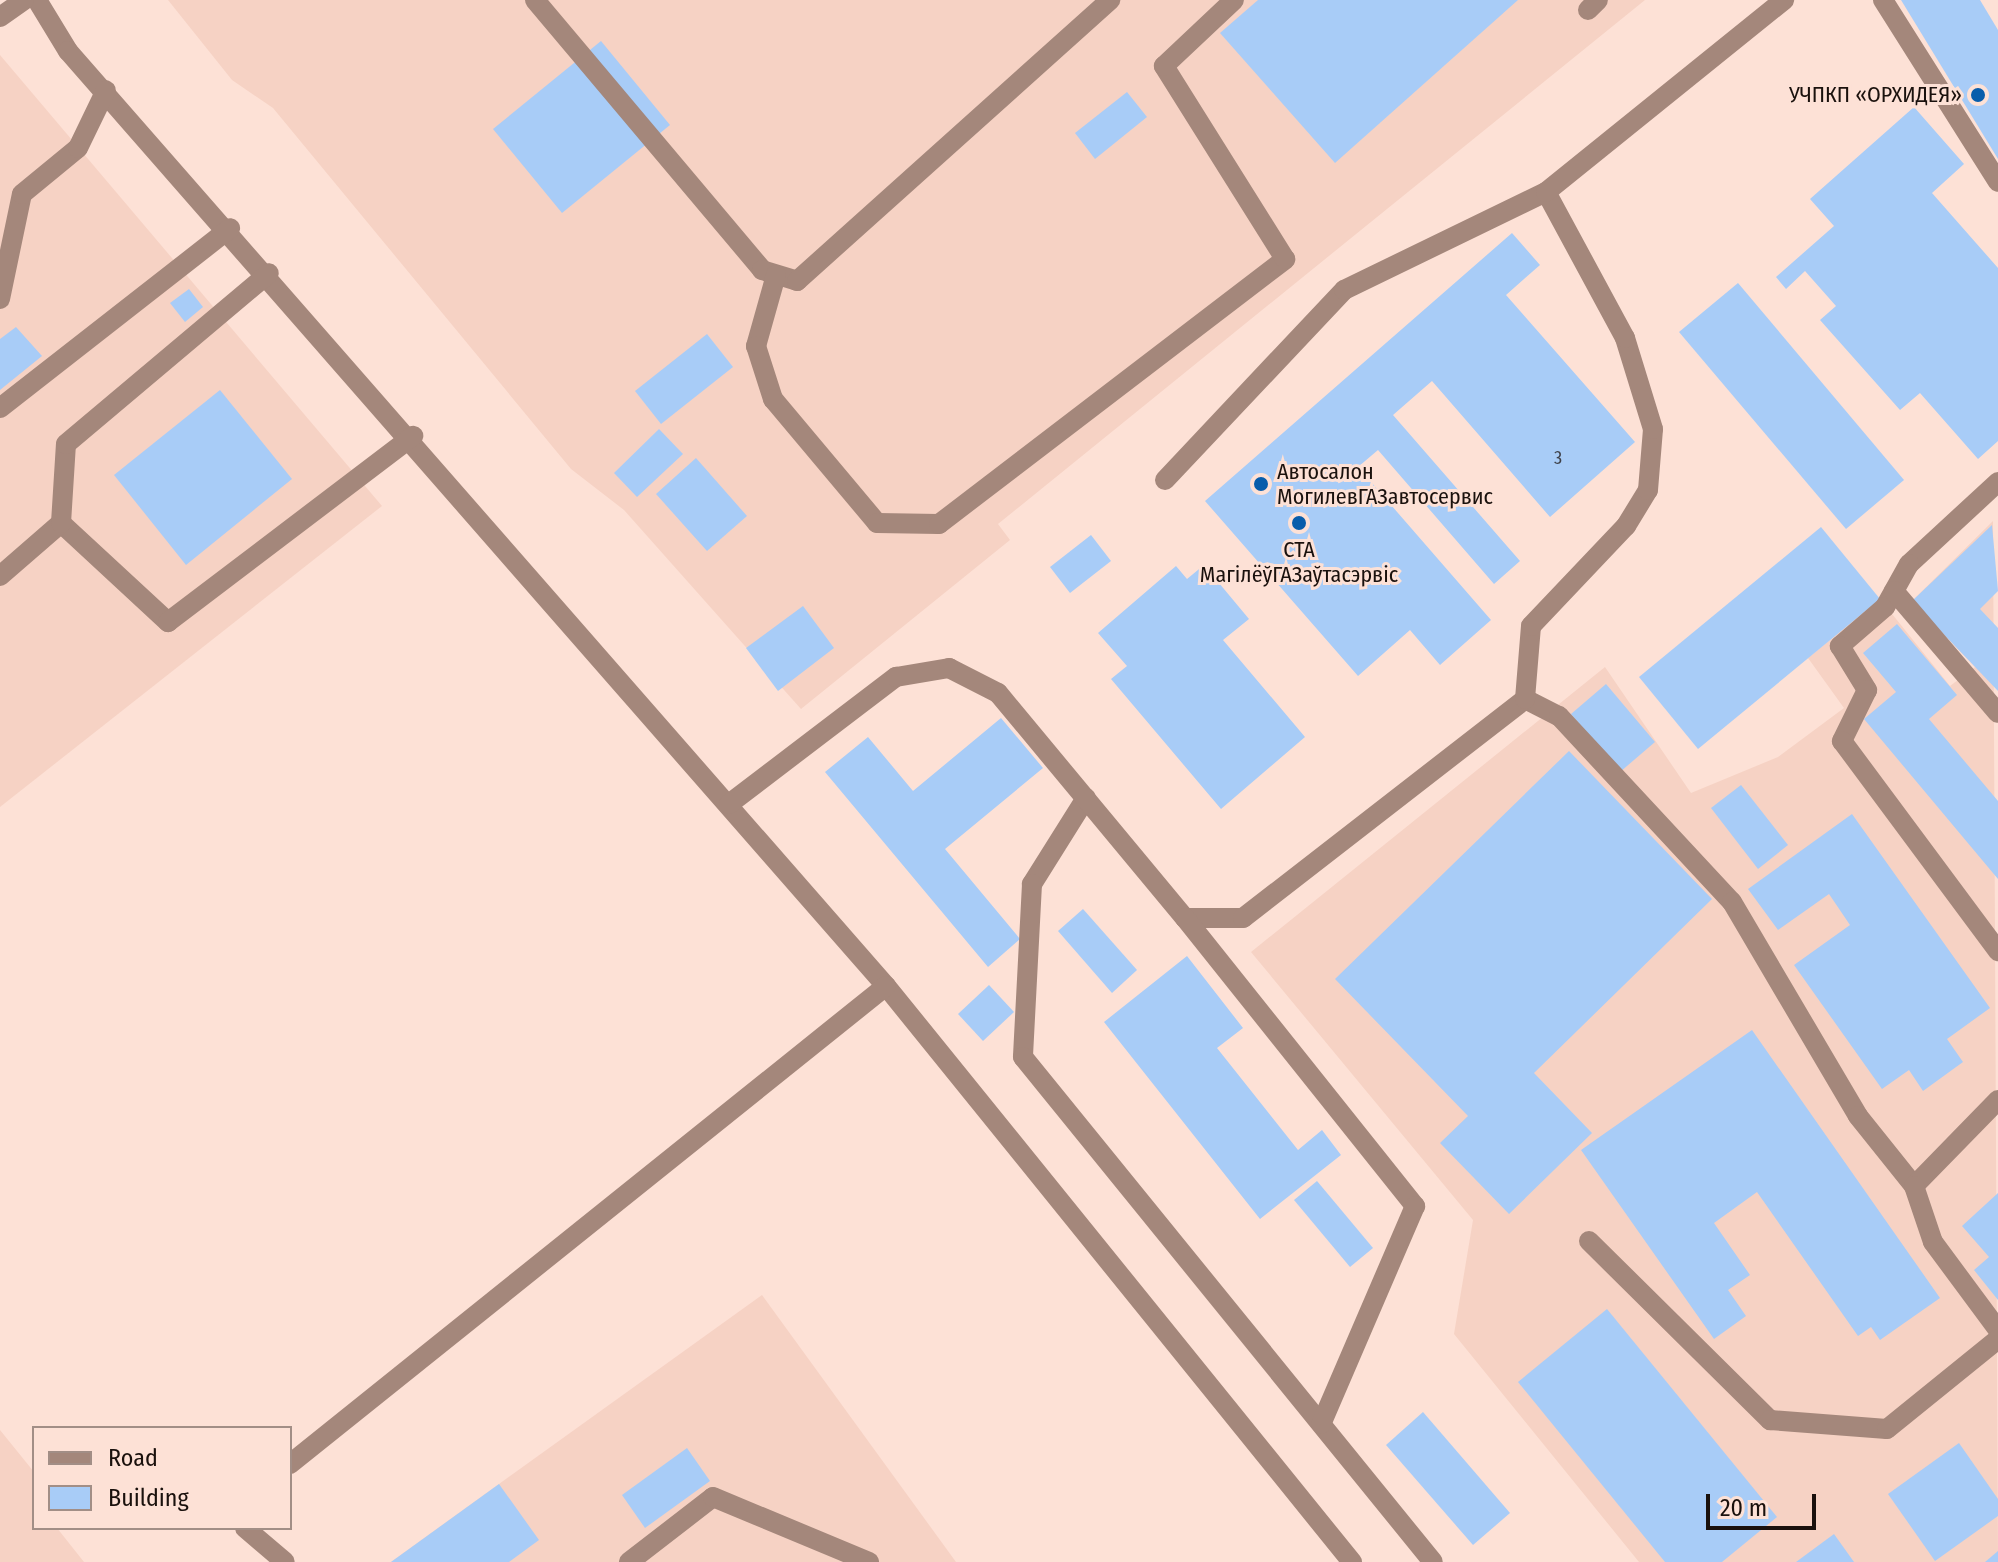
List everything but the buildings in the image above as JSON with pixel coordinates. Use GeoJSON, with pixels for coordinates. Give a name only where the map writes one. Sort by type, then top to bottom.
{"type":"FeatureCollection","features":[{"type":"Feature","properties":{"kind":"lane"},"geometry":{"type":"LineString","coordinates":[[0,17],[24,0]]}},
{"type":"Feature","properties":{"kind":"lane"},"geometry":{"type":"LineString","coordinates":[[37,0],[68,51],[230,228],[413,436],[886,986],[1352,1562]]}},
{"type":"Feature","properties":{"kind":"lane"},"geometry":{"type":"LineString","coordinates":[[535,0],[762,270],[797,281],[1110,0]]}},
{"type":"Feature","properties":{"kind":"lane"},"geometry":{"type":"LineString","coordinates":[[776,275],[756,346],[773,399],[877,523],[939,524],[1285,259],[1164,66],[1234,0]]}},
{"type":"Feature","properties":{"kind":"lane"},"geometry":{"type":"LineString","coordinates":[[1165,480],[1344,290],[1546,192],[1784,0]]}},
{"type":"Feature","properties":{"kind":"lane"},"geometry":{"type":"LineString","coordinates":[[1883,0],[1998,182]]}},
{"type":"Feature","properties":{"kind":"lane"},"geometry":{"type":"LineString","coordinates":[[0,299],[22,194],[78,148],[106,90]]}},
{"type":"Feature","properties":{"kind":"lane"},"geometry":{"type":"LineString","coordinates":[[1185,918],[1243,918],[1525,699],[1531,626],[1626,526],[1648,490],[1653,429],[1625,338],[1546,192]]}},
{"type":"Feature","properties":{"kind":"lane"},"geometry":{"type":"LineString","coordinates":[[0,408],[230,228]]}},
{"type":"Feature","properties":{"kind":"lane"},"geometry":{"type":"LineString","coordinates":[[0,576],[61,523],[66,444],[269,273]]}},
{"type":"Feature","properties":{"kind":"lane"},"geometry":{"type":"LineString","coordinates":[[61,523],[168,622],[413,436]]}},
{"type":"Feature","properties":{"kind":"lane"},"geometry":{"type":"LineString","coordinates":[[1998,482],[1909,564],[1894,591],[1840,646],[1867,690],[1842,741],[1998,951]]}},
{"type":"Feature","properties":{"kind":"lane"},"geometry":{"type":"LineString","coordinates":[[1894,591],[1998,713]]}},
{"type":"Feature","properties":{"kind":"lane"},"geometry":{"type":"LineString","coordinates":[[729,804],[896,677],[949,668],[998,693],[1185,918],[1415,1206],[1321,1424]]}},
{"type":"Feature","properties":{"kind":"lane"},"geometry":{"type":"LineString","coordinates":[[1525,699],[1559,716],[1732,902],[1858,1116],[1914,1186],[1933,1242],[1998,1330]]}},
{"type":"Feature","properties":{"kind":"lane"},"geometry":{"type":"LineString","coordinates":[[1086,798],[1032,884],[1023,1057],[1433,1562]]}},
{"type":"Feature","properties":{"kind":"lane"},"geometry":{"type":"LineString","coordinates":[[292,1462],[886,986]]}},
{"type":"Feature","properties":{"kind":"lane"},"geometry":{"type":"LineString","coordinates":[[1914,1186],[1998,1100]]}},
{"type":"Feature","properties":{"kind":"lane"},"geometry":{"type":"LineString","coordinates":[[1589,1241],[1770,1420],[1887,1429],[1998,1339]]}},
{"type":"Feature","properties":{"kind":"lane"},"geometry":{"type":"LineString","coordinates":[[629,1562],[713,1497],[869,1562]]}},
{"type":"Feature","properties":{"kind":"lane"},"geometry":{"type":"LineString","coordinates":[[247,1530],[285,1562]]}},
{"type":"Feature","properties":{"kind":"shaded area"},"geometry":{"type":"Polygon","coordinates":[[[168,0],[1645,0],[998,524],[1010,540],[801,709],[624,510],[571,469],[273,108],[232,80],[168,0]]]}},
{"type":"Feature","properties":{"kind":"shaded area"},"geometry":{"type":"Polygon","coordinates":[[[0,55],[382,506],[0,807],[0,55]]]}},
{"type":"Feature","properties":{"kind":"shaded area"},"geometry":{"type":"Polygon","coordinates":[[[1993,521],[1998,1562],[1639,1562],[1454,1334],[1473,1220],[1251,952],[1605,667],[1691,793],[1778,757],[1844,708],[1808,658],[1880,599],[1950,686],[1975,667],[1912,601],[1993,521]]]}},
{"type":"Feature","properties":{"kind":"shaded area"},"geometry":{"type":"Polygon","coordinates":[[[762,1295],[956,1562],[391,1562],[499,1484],[762,1295]]]}},
{"type":"Feature","properties":{"kind":"shaded area"},"geometry":{"type":"Polygon","coordinates":[[[0,1430],[32,1470],[32,1530],[59,1530],[84,1562],[0,1562],[0,1430]]]}},
{"type":"Feature","properties":{"kind":"place","name":"УЧПКП «ОРХИДЕЯ»"},"geometry":{"type":"Point","coordinates":[1978,95]}},
{"type":"Feature","properties":{"kind":"place","name":"Автосалон МогилевГАЗавтосервис"},"geometry":{"type":"Point","coordinates":[1261,484]}},
{"type":"Feature","properties":{"kind":"place","name":"СТА МагілёўГАЗаўтасэрвіс"},"geometry":{"type":"Point","coordinates":[1299,523]}}]}
